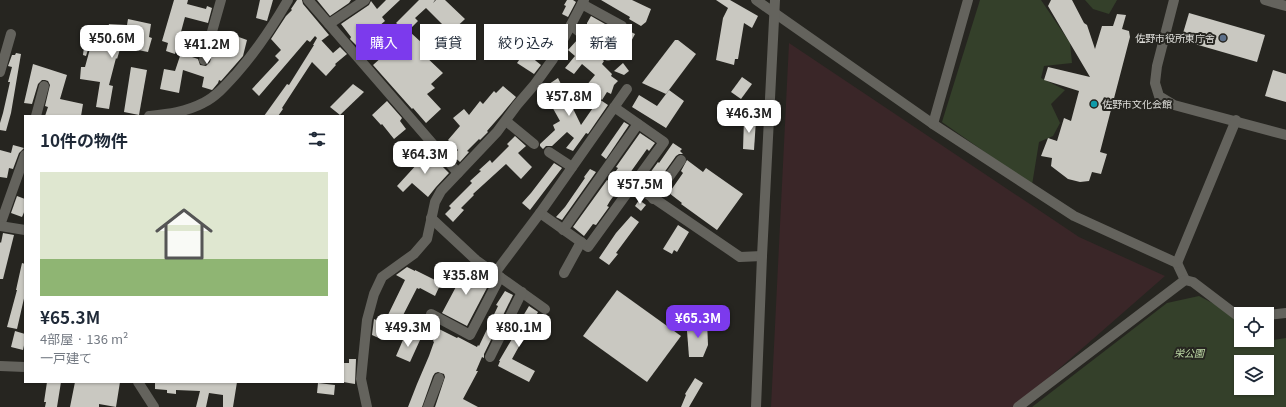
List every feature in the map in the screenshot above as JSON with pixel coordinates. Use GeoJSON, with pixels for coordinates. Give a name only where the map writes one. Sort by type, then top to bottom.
{"type":"FeatureCollection","features":[{"type":"Feature","properties":{"kind":"street"},"geometry":{"type":"LineString","coordinates":[[204,60],[221,0]]}},
{"type":"Feature","properties":{"kind":"street"},"geometry":{"type":"LineString","coordinates":[[158,115],[175,113],[203,103],[219,92],[255,52],[274,25],[288,0]]}},
{"type":"Feature","properties":{"kind":"street"},"geometry":{"type":"LineString","coordinates":[[308,0],[458,173]]}},
{"type":"Feature","properties":{"kind":"street"},"geometry":{"type":"LineString","coordinates":[[329,24],[365,0]]}},
{"type":"Feature","properties":{"kind":"street"},"geometry":{"type":"LineString","coordinates":[[756,0],[933,124],[1074,216],[1177,263],[1185,280]]}},
{"type":"Feature","properties":{"kind":"street"},"geometry":{"type":"LineString","coordinates":[[756,407],[775,0]]}},
{"type":"Feature","properties":{"kind":"street"},"geometry":{"type":"LineString","coordinates":[[933,124],[968,0]]}},
{"type":"Feature","properties":{"kind":"street"},"geometry":{"type":"LineString","coordinates":[[1174,0],[1157,66],[1155,83],[1159,96],[1174,105],[1236,120],[1286,135]]}},
{"type":"Feature","properties":{"kind":"street"},"geometry":{"type":"LineString","coordinates":[[1265,0],[1286,6]]}},
{"type":"Feature","properties":{"kind":"street"},"geometry":{"type":"LineString","coordinates":[[367,407],[361,379],[366,320],[374,294],[382,277],[414,254],[427,239],[435,202],[441,191],[497,132],[535,84],[553,59],[583,2],[619,24]]}},
{"type":"Feature","properties":{"kind":"street"},"geometry":{"type":"LineString","coordinates":[[571,25],[576,29]]}},
{"type":"Feature","properties":{"kind":"street"},"geometry":{"type":"LineString","coordinates":[[0,72],[11,34]]}},
{"type":"Feature","properties":{"kind":"street"},"geometry":{"type":"LineString","coordinates":[[36,115],[44,86]]}},
{"type":"Feature","properties":{"kind":"street"},"geometry":{"type":"LineString","coordinates":[[432,314],[470,335],[497,275],[627,89]]}},
{"type":"Feature","properties":{"kind":"street"},"geometry":{"type":"LineString","coordinates":[[540,213],[588,247],[664,142],[614,107]]}},
{"type":"Feature","properties":{"kind":"street"},"geometry":{"type":"LineString","coordinates":[[506,120],[534,144]]}},
{"type":"Feature","properties":{"kind":"street"},"geometry":{"type":"LineString","coordinates":[[1177,263],[1236,120]]}},
{"type":"Feature","properties":{"kind":"street"},"geometry":{"type":"LineString","coordinates":[[564,230],[638,124]]}},
{"type":"Feature","properties":{"kind":"street"},"geometry":{"type":"LineString","coordinates":[[549,152],[572,168]]}},
{"type":"Feature","properties":{"kind":"street"},"geometry":{"type":"LineString","coordinates":[[24,158],[0,225],[24,230]]}},
{"type":"Feature","properties":{"kind":"street"},"geometry":{"type":"LineString","coordinates":[[653,198],[681,160]]}},
{"type":"Feature","properties":{"kind":"street"},"geometry":{"type":"LineString","coordinates":[[633,184],[740,257],[762,256]]}},
{"type":"Feature","properties":{"kind":"street"},"geometry":{"type":"LineString","coordinates":[[431,218],[476,260],[545,309]]}},
{"type":"Feature","properties":{"kind":"street"},"geometry":{"type":"LineString","coordinates":[[564,273],[582,242]]}},
{"type":"Feature","properties":{"kind":"street"},"geometry":{"type":"LineString","coordinates":[[1185,280],[1193,282],[1234,313]]}},
{"type":"Feature","properties":{"kind":"street"},"geometry":{"type":"LineString","coordinates":[[1018,407],[1185,280]]}},
{"type":"Feature","properties":{"kind":"street"},"geometry":{"type":"LineString","coordinates":[[490,357],[522,292]]}},
{"type":"Feature","properties":{"kind":"street"},"geometry":{"type":"LineString","coordinates":[[1274,314],[1286,313]]}},
{"type":"Feature","properties":{"kind":"street"},"geometry":{"type":"LineString","coordinates":[[0,366],[24,367]]}},
{"type":"Feature","properties":{"kind":"street"},"geometry":{"type":"LineString","coordinates":[[428,407],[439,378]]}},
{"type":"Feature","properties":{"kind":"street"},"geometry":{"type":"LineString","coordinates":[[139,383],[154,407]]}},
{"type":"Feature","properties":{"kind":"shaded area"},"geometry":{"type":"Polygon","coordinates":[[[789,43],[1079,237],[1165,276],[1015,407],[771,407],[789,43]]]}},
{"type":"Feature","properties":{"kind":"green space"},"geometry":{"type":"Polygon","coordinates":[[[980,0],[1041,0],[1070,43],[1072,63],[1044,66],[1041,78],[1065,90],[1051,104],[1060,123],[1053,136],[1039,142],[1032,185],[942,122],[980,0]]]}},
{"type":"Feature","properties":{"kind":"green space"},"geometry":{"type":"Polygon","coordinates":[[[1085,0],[1117,0],[1109,14],[1093,9],[1085,0]]]}},
{"type":"Feature","properties":{"kind":"green space","name":"栄公園"},"geometry":{"type":"Polygon","coordinates":[[[1199,296],[1234,314],[1234,347],[1274,347],[1274,340],[1286,338],[1286,407],[1032,407],[1167,303],[1199,296]]]}},
{"type":"Feature","properties":{"kind":"building"},"geometry":{"type":"Polygon","coordinates":[[[174,0],[188,0],[187,4],[206,9],[207,6],[212,8],[208,23],[185,17],[175,54],[166,51],[168,43],[162,41],[174,0]]]}},
{"type":"Feature","properties":{"kind":"building"},"geometry":{"type":"Polygon","coordinates":[[[260,0],[273,0],[267,21],[256,18],[260,0]]]}},
{"type":"Feature","properties":{"kind":"building"},"geometry":{"type":"Polygon","coordinates":[[[297,0],[302,0],[303,4],[329,35],[322,41],[333,53],[340,47],[347,54],[335,64],[336,65],[326,76],[312,62],[279,115],[265,115],[287,84],[289,85],[317,38],[315,36],[310,42],[307,40],[259,96],[252,89],[279,60],[275,56],[281,50],[271,39],[286,16],[292,10],[291,9],[297,0]]]}},
{"type":"Feature","properties":{"kind":"building"},"geometry":{"type":"Polygon","coordinates":[[[317,0],[351,0],[330,16],[317,0]]]}},
{"type":"Feature","properties":{"kind":"building"},"geometry":{"type":"Polygon","coordinates":[[[386,0],[400,0],[382,17],[385,21],[381,24],[356,24],[356,45],[350,39],[351,37],[341,24],[369,5],[371,1],[377,9],[386,0]]]}},
{"type":"Feature","properties":{"kind":"building"},"geometry":{"type":"Polygon","coordinates":[[[419,0],[435,0],[433,3],[436,0],[445,0],[465,19],[460,24],[442,24],[426,8],[415,18],[418,21],[412,27],[412,24],[396,23],[419,0]]]}},
{"type":"Feature","properties":{"kind":"building"},"geometry":{"type":"Polygon","coordinates":[[[567,0],[573,0],[576,2],[568,17],[562,14],[567,0]]]}},
{"type":"Feature","properties":{"kind":"building"},"geometry":{"type":"Polygon","coordinates":[[[601,0],[632,0],[651,9],[646,22],[641,26],[629,19],[630,17],[601,0]]]}},
{"type":"Feature","properties":{"kind":"building"},"geometry":{"type":"Polygon","coordinates":[[[716,0],[730,0],[758,16],[752,28],[744,23],[738,59],[735,59],[734,65],[716,60],[723,18],[728,8],[716,0]]]}},
{"type":"Feature","properties":{"kind":"building","name":"佐野市文化会館"},"geometry":{"type":"Polygon","coordinates":[[[1051,0],[1072,0],[1084,23],[1087,25],[1095,49],[1102,26],[1113,26],[1117,14],[1126,15],[1122,29],[1129,31],[1130,37],[1100,152],[1107,154],[1101,174],[1092,172],[1089,181],[1080,182],[1068,179],[1051,166],[1052,158],[1041,156],[1048,138],[1057,141],[1064,118],[1071,121],[1079,91],[1044,80],[1048,67],[1090,77],[1048,6],[1051,0]]]}},
{"type":"Feature","properties":{"kind":"building","name":"佐野市役所東庁舎"},"geometry":{"type":"Polygon","coordinates":[[[1189,13],[1265,35],[1257,62],[1181,40],[1189,13]]]}},
{"type":"Feature","properties":{"kind":"building"},"geometry":{"type":"Polygon","coordinates":[[[591,16],[605,24],[587,24],[591,16]]]}},
{"type":"Feature","properties":{"kind":"building"},"geometry":{"type":"Polygon","coordinates":[[[128,19],[151,24],[149,37],[152,38],[148,52],[138,50],[142,35],[119,30],[118,45],[121,46],[117,59],[116,58],[109,85],[113,86],[109,109],[96,107],[100,82],[80,79],[81,67],[85,67],[91,45],[106,49],[108,42],[111,43],[111,29],[108,28],[109,24],[127,25],[128,19]]]}},
{"type":"Feature","properties":{"kind":"building"},"geometry":{"type":"Polygon","coordinates":[[[86,31],[93,34],[86,56],[83,55],[86,31]]]}},
{"type":"Feature","properties":{"kind":"building"},"geometry":{"type":"Polygon","coordinates":[[[632,32],[635,34],[632,40],[632,32]]]}},
{"type":"Feature","properties":{"kind":"building"},"geometry":{"type":"Polygon","coordinates":[[[412,34],[420,41],[420,60],[429,60],[443,73],[431,84],[435,88],[427,94],[441,109],[426,123],[373,65],[379,60],[412,60],[412,34]]]}},
{"type":"Feature","properties":{"kind":"building"},"geometry":{"type":"Polygon","coordinates":[[[222,35],[235,39],[236,36],[247,40],[243,56],[221,81],[219,80],[212,90],[202,87],[204,77],[183,70],[179,93],[160,89],[164,69],[175,71],[182,50],[187,51],[186,55],[198,59],[200,65],[206,66],[210,62],[215,44],[219,45],[222,35]]]}},
{"type":"Feature","properties":{"kind":"building"},"geometry":{"type":"Polygon","coordinates":[[[675,40],[678,40],[696,54],[666,94],[642,83],[675,40]]]}},
{"type":"Feature","properties":{"kind":"building"},"geometry":{"type":"Polygon","coordinates":[[[576,41],[576,60],[604,61],[602,64],[612,74],[611,76],[618,81],[614,85],[611,94],[607,92],[602,100],[586,86],[595,75],[582,64],[574,74],[565,68],[575,56],[568,50],[576,41]]]}},
{"type":"Feature","properties":{"kind":"building"},"geometry":{"type":"Polygon","coordinates":[[[16,53],[21,54],[11,113],[6,131],[0,130],[0,123],[12,67],[8,66],[12,55],[15,55],[16,53]]]}},
{"type":"Feature","properties":{"kind":"building"},"geometry":{"type":"Polygon","coordinates":[[[519,60],[535,60],[541,65],[534,74],[517,63],[519,60]]]}},
{"type":"Feature","properties":{"kind":"building"},"geometry":{"type":"Polygon","coordinates":[[[623,63],[629,71],[624,75],[614,71],[623,63]]]}},
{"type":"Feature","properties":{"kind":"building"},"geometry":{"type":"Polygon","coordinates":[[[33,64],[67,75],[60,99],[83,104],[81,115],[45,115],[48,107],[45,106],[50,85],[48,81],[45,80],[42,80],[38,84],[32,104],[24,103],[33,64]]]}},
{"type":"Feature","properties":{"kind":"building"},"geometry":{"type":"Polygon","coordinates":[[[131,67],[147,70],[139,115],[124,112],[131,67]]]}},
{"type":"Feature","properties":{"kind":"building"},"geometry":{"type":"Polygon","coordinates":[[[1273,70],[1286,74],[1286,102],[1265,96],[1273,70]]]}},
{"type":"Feature","properties":{"kind":"building"},"geometry":{"type":"Polygon","coordinates":[[[742,77],[752,84],[741,99],[731,92],[742,77]]]}},
{"type":"Feature","properties":{"kind":"building"},"geometry":{"type":"Polygon","coordinates":[[[558,78],[581,125],[599,99],[608,105],[588,134],[586,133],[573,151],[566,148],[574,138],[567,132],[552,146],[546,146],[543,149],[540,146],[540,144],[555,130],[553,125],[560,121],[545,94],[537,92],[558,78]]]}},
{"type":"Feature","properties":{"kind":"building"},"geometry":{"type":"Polygon","coordinates":[[[353,84],[364,92],[340,115],[330,107],[353,84]]]}},
{"type":"Feature","properties":{"kind":"building"},"geometry":{"type":"Polygon","coordinates":[[[503,86],[516,97],[487,131],[488,132],[467,151],[469,152],[460,162],[453,156],[458,150],[448,140],[460,126],[453,118],[464,109],[469,115],[480,101],[483,104],[494,91],[496,93],[503,86]]]}},
{"type":"Feature","properties":{"kind":"building"},"geometry":{"type":"Polygon","coordinates":[[[669,90],[684,101],[666,128],[632,107],[639,95],[657,106],[669,90]]]}},
{"type":"Feature","properties":{"kind":"building"},"geometry":{"type":"Polygon","coordinates":[[[387,101],[402,118],[400,121],[406,129],[394,139],[382,124],[381,125],[372,115],[387,101]]]}},
{"type":"Feature","properties":{"kind":"building"},"geometry":{"type":"Polygon","coordinates":[[[744,119],[756,120],[754,150],[743,149],[744,119]]]}},
{"type":"Feature","properties":{"kind":"building"},"geometry":{"type":"Polygon","coordinates":[[[624,122],[629,125],[606,159],[601,155],[624,122]]]}},
{"type":"Feature","properties":{"kind":"building"},"geometry":{"type":"Polygon","coordinates":[[[640,133],[655,143],[649,151],[647,149],[610,201],[607,206],[609,207],[596,225],[593,224],[584,236],[573,227],[607,180],[609,181],[618,168],[616,167],[640,133]]]}},
{"type":"Feature","properties":{"kind":"building"},"geometry":{"type":"Polygon","coordinates":[[[515,136],[526,146],[518,153],[532,167],[521,179],[506,164],[473,194],[474,195],[461,208],[464,210],[453,222],[445,214],[451,208],[449,206],[472,183],[470,181],[481,171],[479,170],[490,160],[492,163],[509,146],[507,144],[515,136]]]}},
{"type":"Feature","properties":{"kind":"building"},"geometry":{"type":"Polygon","coordinates":[[[673,143],[682,149],[680,151],[683,154],[676,156],[656,184],[647,177],[673,143]]]}},
{"type":"Feature","properties":{"kind":"building"},"geometry":{"type":"Polygon","coordinates":[[[13,145],[24,148],[19,153],[13,169],[9,168],[7,178],[0,177],[0,150],[11,153],[13,145]]]}},
{"type":"Feature","properties":{"kind":"building"},"geometry":{"type":"Polygon","coordinates":[[[429,151],[449,173],[428,197],[412,183],[403,192],[397,186],[429,151]]]}},
{"type":"Feature","properties":{"kind":"building"},"geometry":{"type":"Polygon","coordinates":[[[687,160],[703,172],[706,168],[743,194],[717,230],[681,204],[682,203],[669,193],[683,173],[681,171],[687,160]]]}},
{"type":"Feature","properties":{"kind":"building"},"geometry":{"type":"Polygon","coordinates":[[[554,163],[562,168],[530,210],[522,203],[554,163]]]}},
{"type":"Feature","properties":{"kind":"building"},"geometry":{"type":"Polygon","coordinates":[[[590,169],[596,172],[562,220],[556,217],[565,207],[590,169]]]}},
{"type":"Feature","properties":{"kind":"building"},"geometry":{"type":"Polygon","coordinates":[[[17,196],[24,199],[24,212],[22,217],[11,213],[17,196]]]}},
{"type":"Feature","properties":{"kind":"building"},"geometry":{"type":"Polygon","coordinates":[[[639,200],[646,205],[641,211],[635,206],[639,200]]]}},
{"type":"Feature","properties":{"kind":"building"},"geometry":{"type":"Polygon","coordinates":[[[631,216],[639,222],[609,265],[599,258],[616,233],[631,216]]]}},
{"type":"Feature","properties":{"kind":"building"},"geometry":{"type":"Polygon","coordinates":[[[678,225],[689,232],[677,252],[674,250],[672,254],[663,249],[678,225]]]}},
{"type":"Feature","properties":{"kind":"building"},"geometry":{"type":"Polygon","coordinates":[[[3,233],[14,235],[3,279],[0,279],[0,242],[1,243],[3,233]]]}},
{"type":"Feature","properties":{"kind":"building"},"geometry":{"type":"Polygon","coordinates":[[[22,263],[24,264],[24,298],[17,329],[7,327],[22,263]]]}},
{"type":"Feature","properties":{"kind":"building"},"geometry":{"type":"Polygon","coordinates":[[[470,264],[477,268],[474,273],[490,282],[467,326],[442,313],[466,268],[468,269],[470,264]]]}},
{"type":"Feature","properties":{"kind":"building"},"geometry":{"type":"Polygon","coordinates":[[[407,267],[441,283],[435,296],[420,288],[417,288],[398,325],[386,319],[405,280],[396,275],[407,267]]]}},
{"type":"Feature","properties":{"kind":"building"},"geometry":{"type":"Polygon","coordinates":[[[617,290],[681,336],[647,382],[583,336],[617,290]]]}},
{"type":"Feature","properties":{"kind":"building"},"geometry":{"type":"Polygon","coordinates":[[[505,291],[513,295],[484,354],[484,358],[482,357],[476,371],[478,371],[463,399],[478,407],[435,407],[445,377],[444,374],[438,372],[433,376],[422,407],[408,407],[439,329],[477,347],[478,345],[479,346],[498,306],[496,305],[505,291]]]}},
{"type":"Feature","properties":{"kind":"building"},"geometry":{"type":"Polygon","coordinates":[[[529,306],[538,312],[512,359],[535,371],[529,382],[498,366],[499,361],[516,332],[514,331],[529,306]]]}},
{"type":"Feature","properties":{"kind":"building"},"geometry":{"type":"Polygon","coordinates":[[[374,319],[389,326],[383,340],[372,335],[374,319]]]}},
{"type":"Feature","properties":{"kind":"building"},"geometry":{"type":"Polygon","coordinates":[[[698,320],[707,321],[708,345],[703,357],[689,357],[687,331],[698,320]]]}},
{"type":"Feature","properties":{"kind":"building"},"geometry":{"type":"Polygon","coordinates":[[[15,331],[24,334],[23,350],[11,347],[15,331]]]}},
{"type":"Feature","properties":{"kind":"building"},"geometry":{"type":"Polygon","coordinates":[[[406,333],[420,340],[410,362],[396,356],[406,333]]]}},
{"type":"Feature","properties":{"kind":"building"},"geometry":{"type":"Polygon","coordinates":[[[349,359],[356,359],[355,384],[344,382],[344,363],[349,363],[349,359]]]}},
{"type":"Feature","properties":{"kind":"building"},"geometry":{"type":"Polygon","coordinates":[[[695,378],[703,383],[689,407],[681,407],[686,395],[685,394],[695,378]]]}},
{"type":"Feature","properties":{"kind":"building"},"geometry":{"type":"Polygon","coordinates":[[[47,383],[61,383],[57,407],[45,407],[46,402],[44,402],[47,383]]]}},
{"type":"Feature","properties":{"kind":"building"},"geometry":{"type":"Polygon","coordinates":[[[75,383],[120,383],[116,407],[99,404],[99,407],[70,407],[75,383]]]}},
{"type":"Feature","properties":{"kind":"building"},"geometry":{"type":"Polygon","coordinates":[[[155,383],[237,383],[233,407],[223,407],[223,395],[209,393],[206,407],[196,407],[200,391],[176,390],[176,394],[167,393],[167,390],[155,389],[155,383]]]}},
{"type":"Feature","properties":{"kind":"building"},"geometry":{"type":"Polygon","coordinates":[[[318,383],[335,385],[334,395],[317,393],[318,383]]]}},
{"type":"Feature","properties":{"kind":"place","name":"佐野市役所東庁舎"},"geometry":{"type":"Point","coordinates":[1223,38]}},
{"type":"Feature","properties":{"kind":"place","name":"佐野市文化会館"},"geometry":{"type":"Point","coordinates":[1094,104]}}]}
